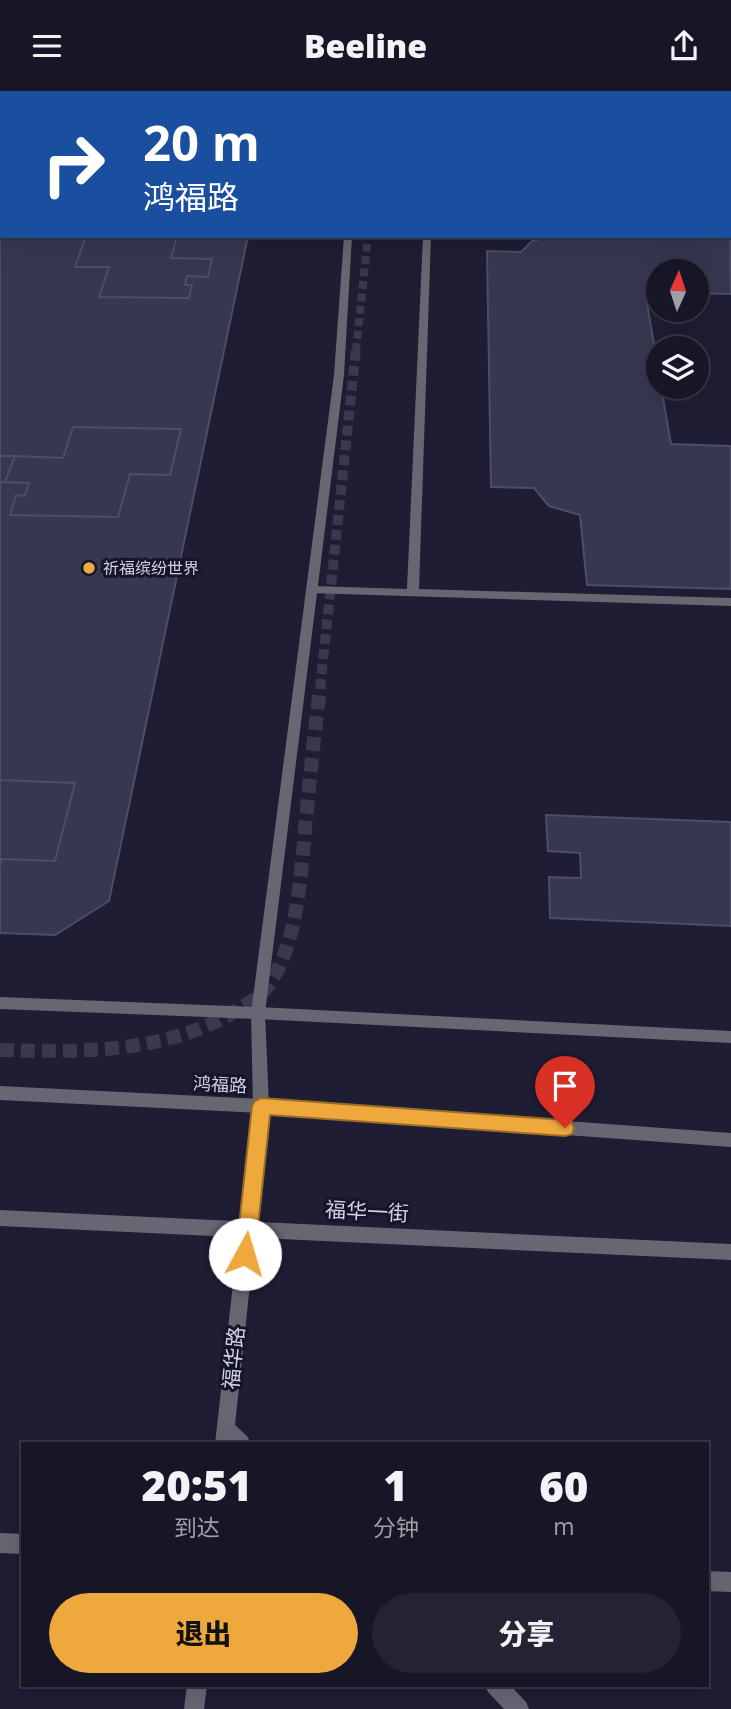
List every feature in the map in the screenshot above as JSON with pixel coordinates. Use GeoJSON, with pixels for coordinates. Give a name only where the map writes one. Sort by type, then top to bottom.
{"type":"FeatureCollection","features":[{"type":"Feature","properties":{"kind":"street","name":"福华路"},"geometry":{"type":"LineString","coordinates":[[225,1436],[261,1106],[258,1013],[339,375],[348,238]]}},
{"type":"Feature","properties":{"kind":"street"},"geometry":{"type":"LineString","coordinates":[[413,593],[427,238]]}},
{"type":"Feature","properties":{"kind":"street"},"geometry":{"type":"LineString","coordinates":[[312,590],[731,602]]}},
{"type":"Feature","properties":{"kind":"street"},"geometry":{"type":"LineString","coordinates":[[0,1003],[731,1037]]}},
{"type":"Feature","properties":{"kind":"street","name":"鸿福路"},"geometry":{"type":"LineString","coordinates":[[0,1093],[261,1106],[731,1140]]}},
{"type":"Feature","properties":{"kind":"street","name":"福华一街"},"geometry":{"type":"LineString","coordinates":[[0,1218],[731,1252]]}},
{"type":"Feature","properties":{"kind":"street"},"geometry":{"type":"LineString","coordinates":[[0,1543],[21,1544]]}},
{"type":"Feature","properties":{"kind":"street"},"geometry":{"type":"LineString","coordinates":[[709,1581],[731,1582]]}},
{"type":"Feature","properties":{"kind":"street"},"geometry":{"type":"LineString","coordinates":[[194,1709],[197,1687]]}},
{"type":"Feature","properties":{"kind":"street"},"geometry":{"type":"LineString","coordinates":[[497,1687],[519,1709]]}},
{"type":"Feature","properties":{"kind":"building","name":"祈福缤纷世界"},"geometry":{"type":"Polygon","coordinates":[[[0,238],[248,238],[109,901],[55,935],[0,933],[0,238]]]}},
{"type":"Feature","properties":{"kind":"building"},"geometry":{"type":"Polygon","coordinates":[[[85,238],[176,238],[171,258],[212,259],[208,277],[187,276],[185,285],[192,285],[189,298],[99,297],[109,267],[75,267],[85,238]]]}},
{"type":"Feature","properties":{"kind":"building"},"geometry":{"type":"Polygon","coordinates":[[[545,238],[730,238],[731,294],[709,293],[709,259],[646,259],[645,292],[646,322],[650,322],[653,336],[646,336],[646,399],[663,399],[671,444],[731,446],[731,589],[587,585],[580,515],[549,506],[534,488],[491,487],[487,251],[521,252],[532,241],[545,238]]]}},
{"type":"Feature","properties":{"kind":"building"},"geometry":{"type":"Polygon","coordinates":[[[73,427],[181,429],[170,475],[130,474],[118,517],[10,515],[16,495],[25,496],[29,483],[5,482],[15,456],[63,458],[73,427]]]}},
{"type":"Feature","properties":{"kind":"building"},"geometry":{"type":"Polygon","coordinates":[[[0,456],[15,456],[5,482],[0,482],[0,456]]]}},
{"type":"Feature","properties":{"kind":"building"},"geometry":{"type":"Polygon","coordinates":[[[0,780],[75,783],[55,861],[2,859],[0,866],[0,780]]]}},
{"type":"Feature","properties":{"kind":"building"},"geometry":{"type":"Polygon","coordinates":[[[546,815],[731,822],[731,926],[550,918],[549,877],[581,878],[580,853],[548,851],[546,815]]]}},
{"type":"Feature","properties":{"kind":"tunnel"},"geometry":{"type":"LineString","coordinates":[[356,351],[368,238]]}},
{"type":"Feature","properties":{"kind":"tunnel"},"geometry":{"type":"LineString","coordinates":[[320,689],[356,349]]}},
{"type":"Feature","properties":{"kind":"tunnel"},"geometry":{"type":"LineString","coordinates":[[0,1050],[91,1050],[152,1043],[210,1024],[263,992],[285,954],[297,905],[320,688]]}},
{"type":"Feature","properties":{"kind":"place","name":"祈福缤纷世界"},"geometry":{"type":"Point","coordinates":[89,568]}},
{"type":"Feature","properties":{"kind":"route"},"geometry":{"type":"LineString","coordinates":[[245,1254],[261,1106],[565,1128]]}}]}
